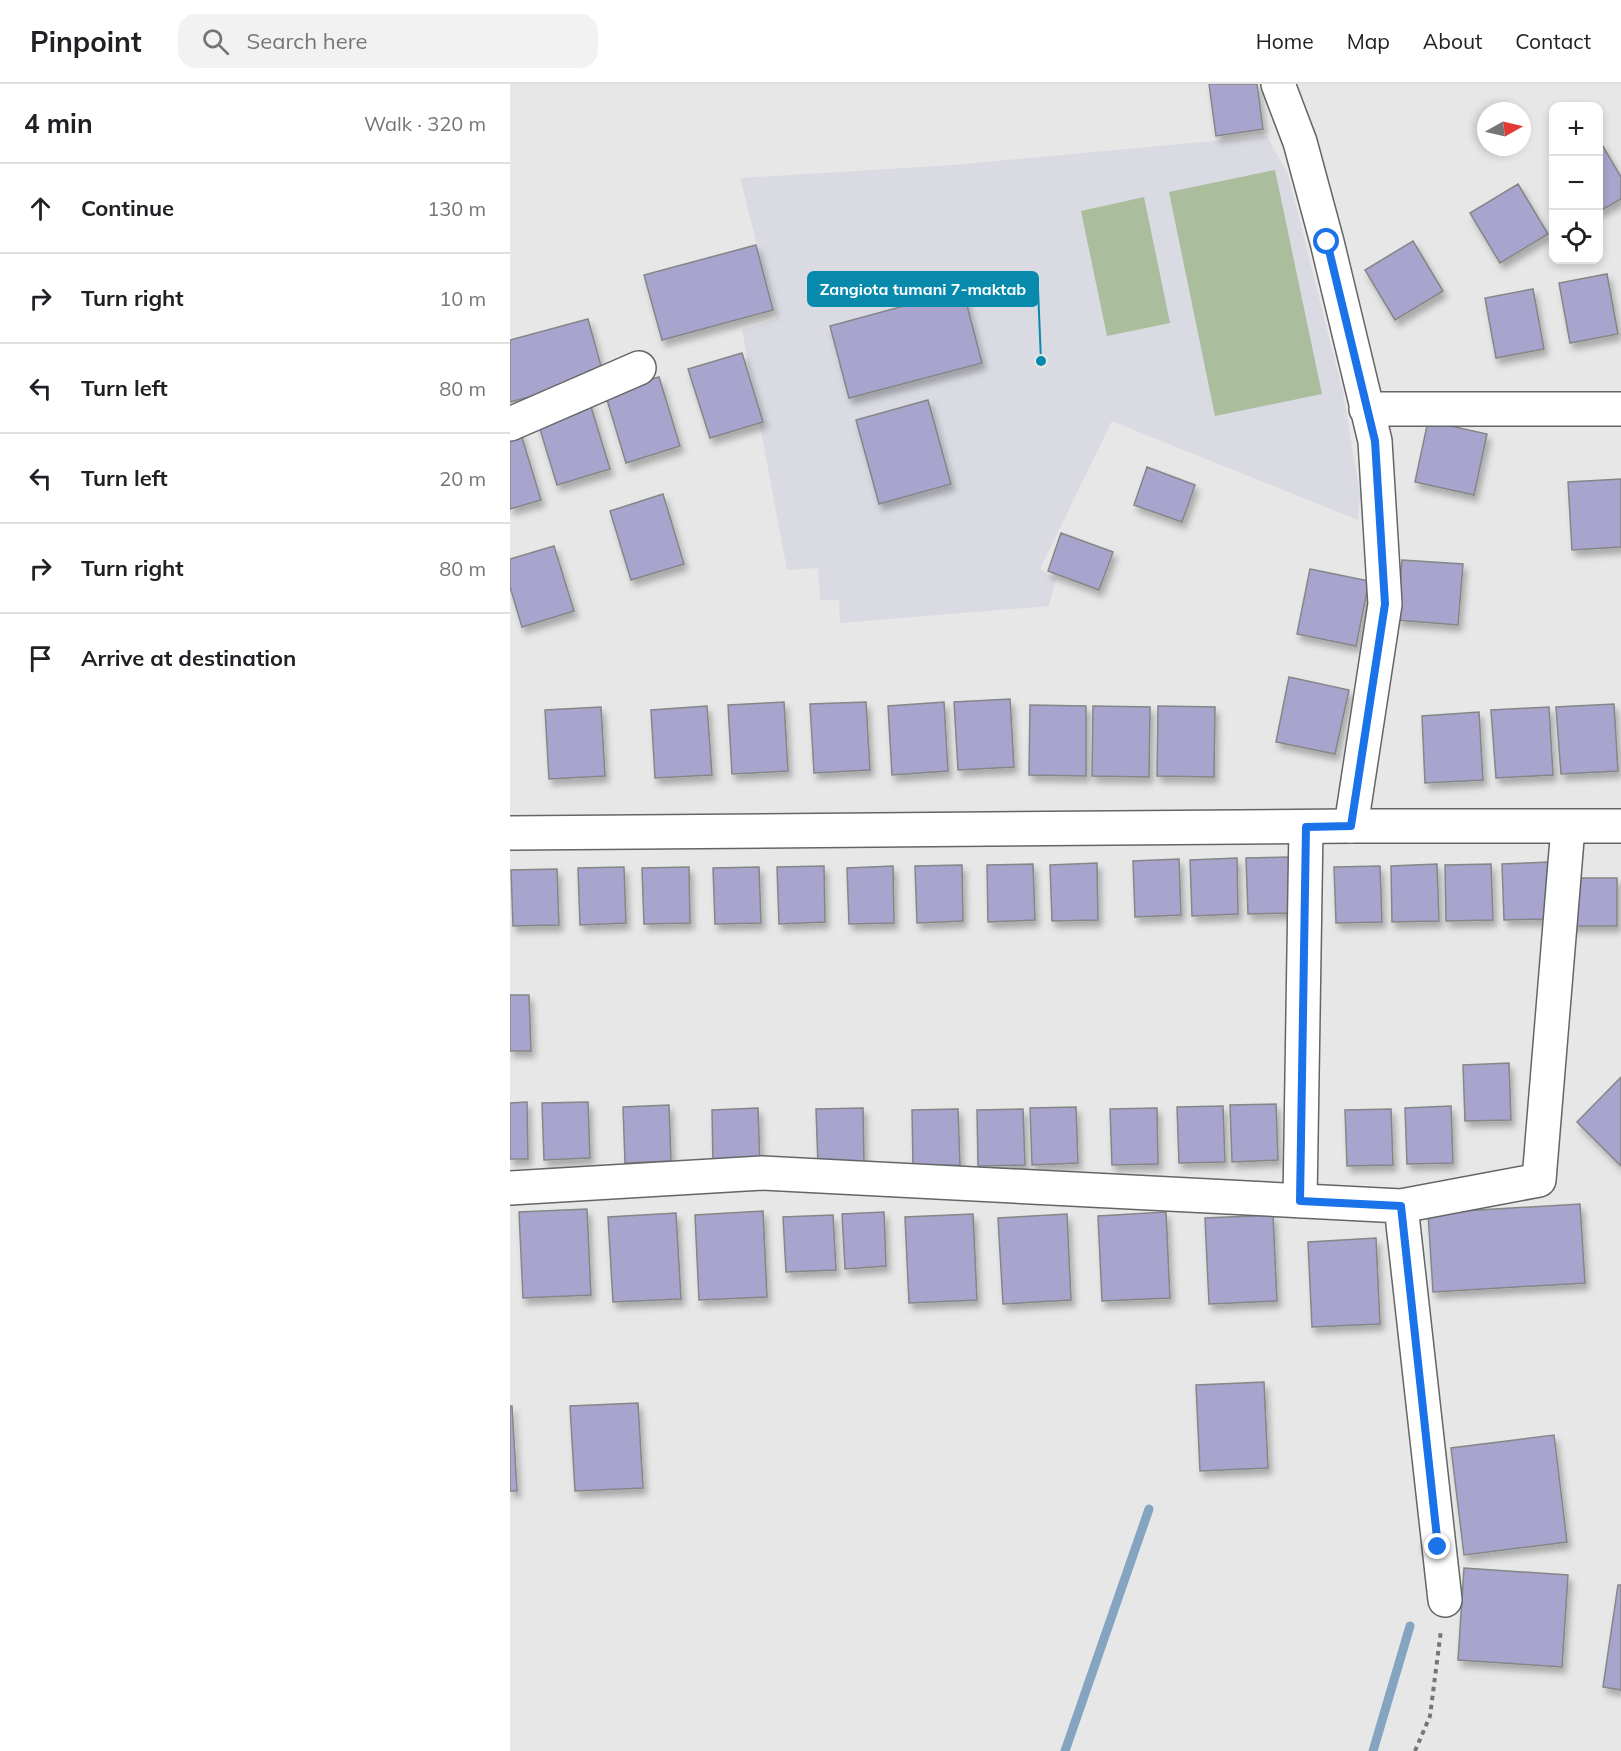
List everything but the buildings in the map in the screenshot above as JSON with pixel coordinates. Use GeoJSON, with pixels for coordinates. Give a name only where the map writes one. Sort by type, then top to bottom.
{"type":"FeatureCollection","features":[{"type":"Feature","properties":{"kind":"street"},"geometry":{"type":"LineString","coordinates":[[1278,84],[1300,142],[1312,186],[1375,441],[1385,604],[1351,826]]}},
{"type":"Feature","properties":{"kind":"street"},"geometry":{"type":"LineString","coordinates":[[510,424],[639,368]]}},
{"type":"Feature","properties":{"kind":"street"},"geometry":{"type":"LineString","coordinates":[[1366,409],[1621,410]]}},
{"type":"Feature","properties":{"kind":"street"},"geometry":{"type":"LineString","coordinates":[[510,833],[1621,826]]}},
{"type":"Feature","properties":{"kind":"street"},"geometry":{"type":"LineString","coordinates":[[1300,1201],[1306,827]]}},
{"type":"Feature","properties":{"kind":"street"},"geometry":{"type":"LineString","coordinates":[[510,1188],[762,1173],[1401,1206],[1539,1180],[1568,827]]}},
{"type":"Feature","properties":{"kind":"street"},"geometry":{"type":"LineString","coordinates":[[1401,1206],[1445,1600]]}},
{"type":"Feature","properties":{"kind":"path"},"geometry":{"type":"LineString","coordinates":[[1415,1751],[1430,1716],[1445,1600]]}},
{"type":"Feature","properties":{"kind":"shaded area"},"geometry":{"type":"Polygon","coordinates":[[[1267,136],[1288,174],[1343,392],[1360,494],[1358,520],[1112,421],[1040,569],[1056,579],[1049,606],[840,623],[839,600],[820,600],[818,568],[787,570],[742,330],[776,319],[740,178],[953,165],[1267,136]]]}},
{"type":"Feature","properties":{"kind":"green space"},"geometry":{"type":"Polygon","coordinates":[[[1275,170],[1322,394],[1215,416],[1169,192],[1275,170]]]}},
{"type":"Feature","properties":{"kind":"green space"},"geometry":{"type":"Polygon","coordinates":[[[1144,197],[1170,323],[1107,336],[1081,211],[1144,197]]]}},
{"type":"Feature","properties":{"kind":"waterway"},"geometry":{"type":"LineString","coordinates":[[1065,1751],[1149,1509]]}},
{"type":"Feature","properties":{"kind":"waterway"},"geometry":{"type":"LineString","coordinates":[[1373,1751],[1410,1626]]}},
{"type":"Feature","properties":{"kind":"place","name":"Zangiota tumani 7-maktab"},"geometry":{"type":"Point","coordinates":[1041,361]}},
{"type":"Feature","properties":{"kind":"route"},"geometry":{"type":"LineString","coordinates":[[1327,242],[1375,441],[1385,604],[1351,826],[1306,827],[1300,1201],[1401,1206],[1438,1547]]}}]}
